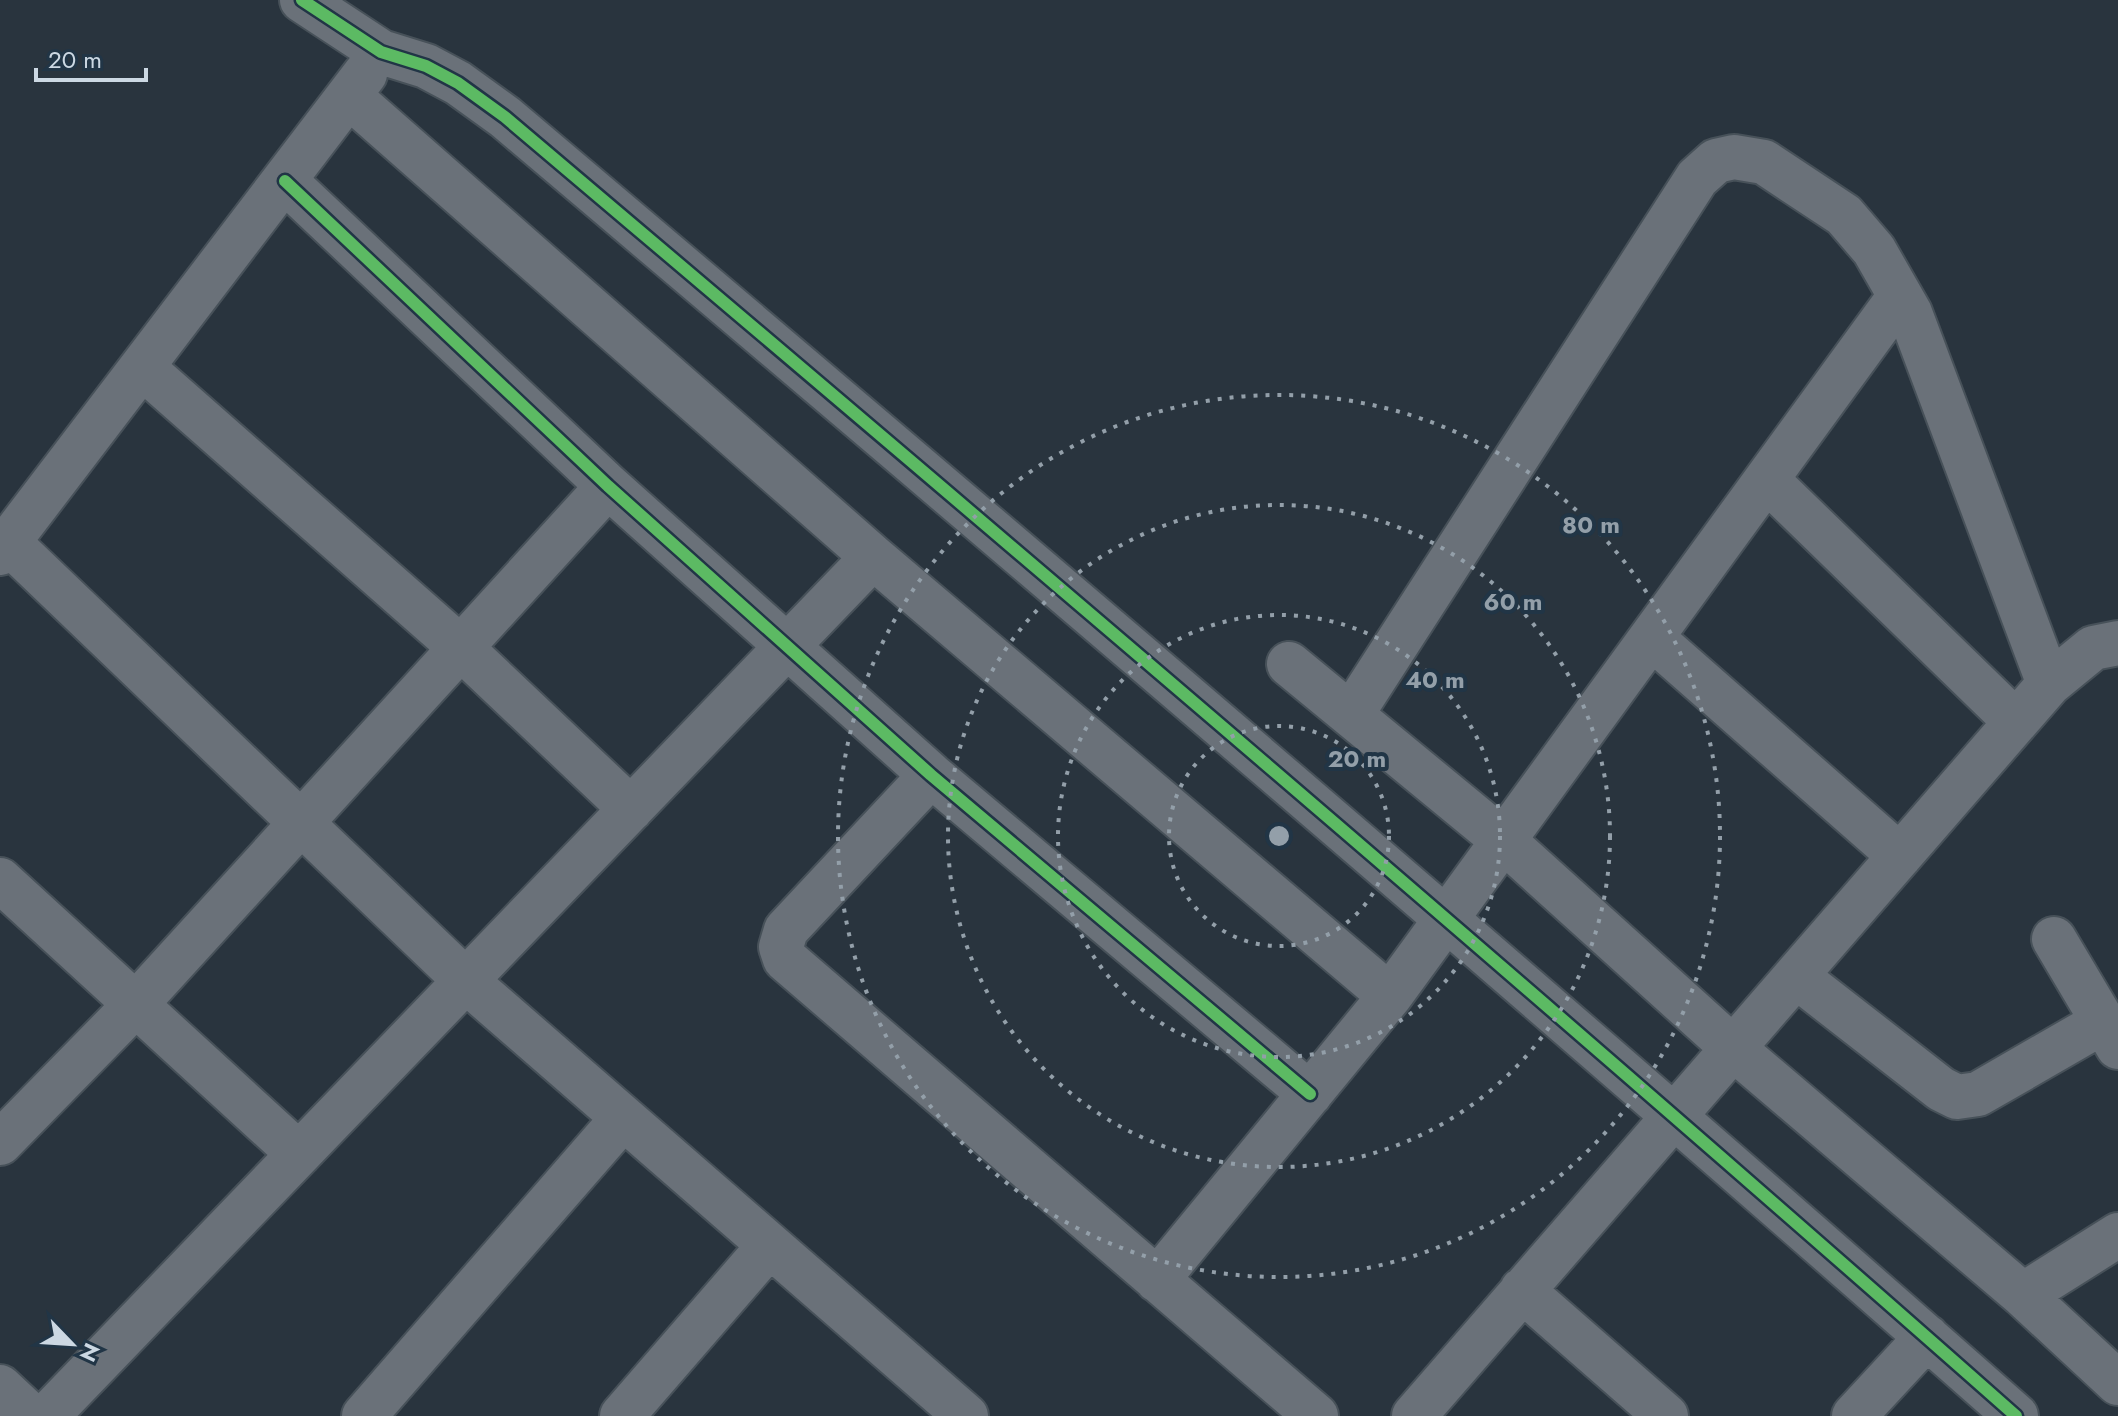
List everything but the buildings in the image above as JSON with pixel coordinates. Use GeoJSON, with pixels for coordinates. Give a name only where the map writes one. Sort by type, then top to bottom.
{"type":"FeatureCollection","features":[{"type":"Feature","properties":{"kind":"street"},"geometry":{"type":"LineString","coordinates":[[302,0],[381,52],[437,71],[458,83],[505,117],[1119,636],[1675,1116],[2016,1416]]}},
{"type":"Feature","properties":{"kind":"street"},"geometry":{"type":"LineString","coordinates":[[381,52],[4,548],[465,980],[966,1416]]}},
{"type":"Feature","properties":{"kind":"street"},"geometry":{"type":"LineString","coordinates":[[349,96],[873,557],[1390,996]]}},
{"type":"Feature","properties":{"kind":"street"},"geometry":{"type":"LineString","coordinates":[[1351,715],[1697,178],[1716,161],[1734,157],[1764,162],[1844,215],[1874,250],[1910,313],[2049,684]]}},
{"type":"Feature","properties":{"kind":"street"},"geometry":{"type":"LineString","coordinates":[[285,181],[608,486],[931,775],[1310,1094]]}},
{"type":"Feature","properties":{"kind":"street"},"geometry":{"type":"LineString","coordinates":[[1157,1280],[1390,996],[1900,296]]}},
{"type":"Feature","properties":{"kind":"street"},"geometry":{"type":"LineString","coordinates":[[143,368],[461,648],[631,809]]}},
{"type":"Feature","properties":{"kind":"street"},"geometry":{"type":"LineString","coordinates":[[1767,480],[2016,722]]}},
{"type":"Feature","properties":{"kind":"street"},"geometry":{"type":"LineString","coordinates":[[0,1143],[136,1004],[608,486]]}},
{"type":"Feature","properties":{"kind":"street"},"geometry":{"type":"LineString","coordinates":[[47,1416],[873,557]]}},
{"type":"Feature","properties":{"kind":"street"},"geometry":{"type":"LineString","coordinates":[[1652,638],[1900,856]]}},
{"type":"Feature","properties":{"kind":"street"},"geometry":{"type":"LineString","coordinates":[[1414,1416],[2049,684],[2093,648],[2118,643]]}},
{"type":"Feature","properties":{"kind":"street"},"geometry":{"type":"LineString","coordinates":[[1289,664],[1504,841],[1734,1049],[2023,1295],[2118,1383]]}},
{"type":"Feature","properties":{"kind":"street"},"geometry":{"type":"LineString","coordinates":[[931,775],[786,930],[781,947],[785,959],[1316,1416]]}},
{"type":"Feature","properties":{"kind":"street"},"geometry":{"type":"LineString","coordinates":[[0,880],[299,1154]]}},
{"type":"Feature","properties":{"kind":"street"},"geometry":{"type":"LineString","coordinates":[[1796,976],[1941,1089],[1957,1097],[1978,1094],[2111,1034],[2054,939]]}},
{"type":"Feature","properties":{"kind":"street"},"geometry":{"type":"LineString","coordinates":[[364,1416],[623,1118]]}},
{"type":"Feature","properties":{"kind":"street"},"geometry":{"type":"LineString","coordinates":[[2023,1295],[2118,1235]]}},
{"type":"Feature","properties":{"kind":"street"},"geometry":{"type":"LineString","coordinates":[[622,1416],[769,1246]]}},
{"type":"Feature","properties":{"kind":"street"},"geometry":{"type":"LineString","coordinates":[[1522,1290],[1666,1416]]}},
{"type":"Feature","properties":{"kind":"street"},"geometry":{"type":"LineString","coordinates":[[1854,1416],[1927,1337]]}},
{"type":"Feature","properties":{"kind":"street"},"geometry":{"type":"LineString","coordinates":[[0,1387],[31,1416]]}},
{"type":"Feature","properties":{"kind":"cycle path"},"geometry":{"type":"LineString","coordinates":[[302,0],[381,52],[426,66],[458,83],[505,117],[1453,925],[2016,1416]]}},
{"type":"Feature","properties":{"kind":"cycle path"},"geometry":{"type":"LineString","coordinates":[[285,181],[608,486],[931,775],[1310,1094]]}}]}
